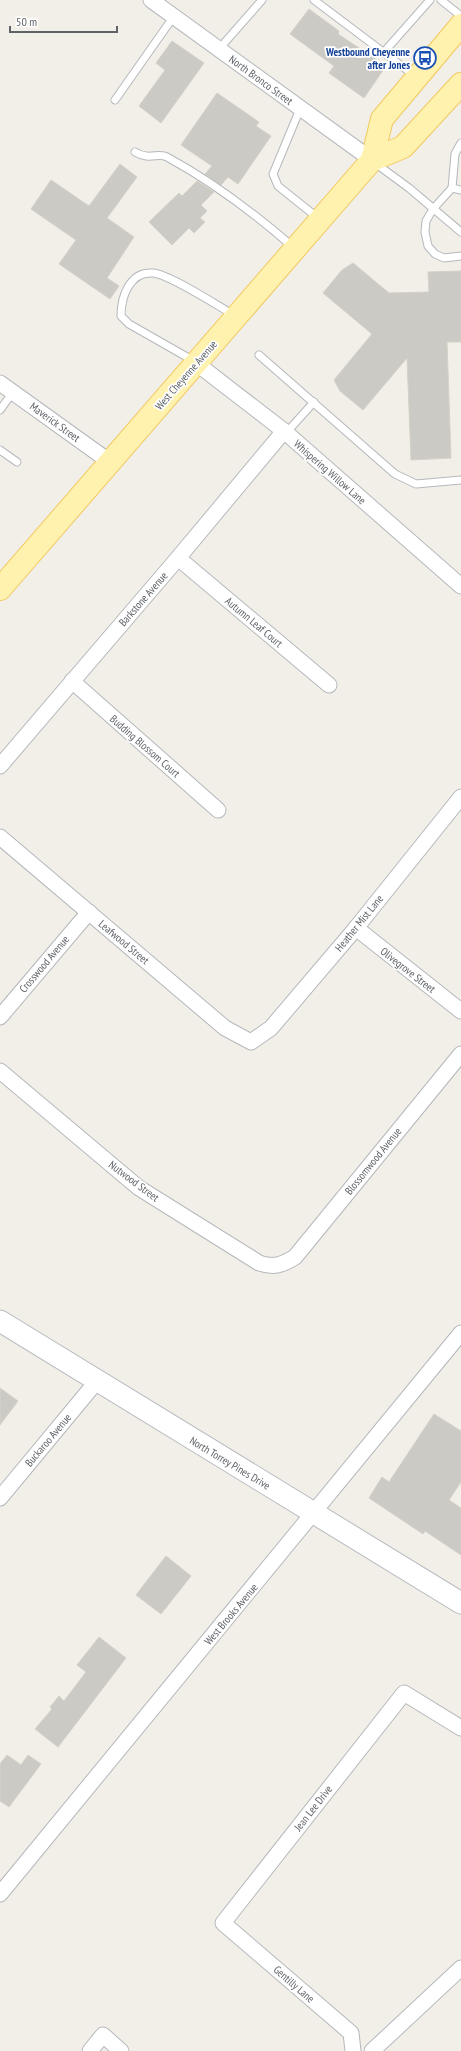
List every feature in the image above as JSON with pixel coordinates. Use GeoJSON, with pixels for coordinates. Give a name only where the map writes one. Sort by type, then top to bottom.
{"type":"FeatureCollection","features":[{"type":"Feature","properties":{"kind":"main road","name":"West Cheyenne Avenue"},"geometry":{"type":"LineString","coordinates":[[372,160],[382,119],[461,26]]}},
{"type":"Feature","properties":{"kind":"main road","name":"West Cheyenne Avenue"},"geometry":{"type":"LineString","coordinates":[[0,589],[372,160],[403,147],[461,84]]}},
{"type":"Feature","properties":{"kind":"main road","name":"North Torrey Pines Drive"},"geometry":{"type":"LineString","coordinates":[[0,1321],[461,1603]]}},
{"type":"Feature","properties":{"kind":"street","name":"North Bronco Street"},"geometry":{"type":"LineString","coordinates":[[164,6],[219,49],[372,160]]}},
{"type":"Feature","properties":{"kind":"street","name":"Whispering Willow Lane"},"geometry":{"type":"LineString","coordinates":[[196,363],[285,432],[461,586]]}},
{"type":"Feature","properties":{"kind":"street","name":"Maverick Street"},"geometry":{"type":"LineString","coordinates":[[0,383],[110,462]]}},
{"type":"Feature","properties":{"kind":"street","name":"Barkstone Avenue"},"geometry":{"type":"LineString","coordinates":[[0,766],[285,432]]}},
{"type":"Feature","properties":{"kind":"street","name":"Autumn Leaf Court"},"geometry":{"type":"LineString","coordinates":[[178,558],[329,685]]}},
{"type":"Feature","properties":{"kind":"street","name":"Budding Blossom Court"},"geometry":{"type":"LineString","coordinates":[[72,681],[218,810]]}},
{"type":"Feature","properties":{"kind":"street","name":"Heather Mist Lane"},"geometry":{"type":"LineString","coordinates":[[251,1042],[271,1028],[356,928],[460,800]]}},
{"type":"Feature","properties":{"kind":"street","name":"Leafwood Street"},"geometry":{"type":"LineString","coordinates":[[0,837],[225,1028],[251,1042]]}},
{"type":"Feature","properties":{"kind":"street","name":"Crosswood Avenue"},"geometry":{"type":"LineString","coordinates":[[0,1017],[88,912]]}},
{"type":"Feature","properties":{"kind":"street","name":"Olivegrove Street"},"geometry":{"type":"LineString","coordinates":[[356,928],[461,1011]]}},
{"type":"Feature","properties":{"kind":"street","name":"Blossomwood Avenue"},"geometry":{"type":"LineString","coordinates":[[283,1265],[295,1257],[461,1054]]}},
{"type":"Feature","properties":{"kind":"street","name":"Nutwood Street"},"geometry":{"type":"LineString","coordinates":[[0,1071],[139,1188],[259,1263],[269,1266],[283,1265]]}},
{"type":"Feature","properties":{"kind":"street","name":"West Brooks Avenue"},"geometry":{"type":"LineString","coordinates":[[0,1894],[461,1333]]}},
{"type":"Feature","properties":{"kind":"street","name":"Buckaroo Avenue"},"geometry":{"type":"LineString","coordinates":[[0,1498],[97,1381]]}},
{"type":"Feature","properties":{"kind":"street","name":"Jean Lee Drive"},"geometry":{"type":"LineString","coordinates":[[223,1923],[404,1693],[461,1728]]}},
{"type":"Feature","properties":{"kind":"street","name":"Gentilly Lane"},"geometry":{"type":"LineString","coordinates":[[223,1923],[351,2033],[353,2051]]}},
{"type":"Feature","properties":{"kind":"street"},"geometry":{"type":"LineString","coordinates":[[372,2051],[461,1968]]}},
{"type":"Feature","properties":{"kind":"street"},"geometry":{"type":"LineString","coordinates":[[90,2051],[103,2035],[121,2051]]}},
{"type":"Feature","properties":{"kind":"lane"},"geometry":{"type":"LineString","coordinates":[[219,49],[262,0]]}},
{"type":"Feature","properties":{"kind":"lane"},"geometry":{"type":"LineString","coordinates":[[314,0],[417,78]]}},
{"type":"Feature","properties":{"kind":"lane"},"geometry":{"type":"LineString","coordinates":[[384,52],[430,0]]}},
{"type":"Feature","properties":{"kind":"lane"},"geometry":{"type":"LineString","coordinates":[[441,0],[461,16]]}},
{"type":"Feature","properties":{"kind":"lane"},"geometry":{"type":"LineString","coordinates":[[115,100],[164,6]]}},
{"type":"Feature","properties":{"kind":"lane"},"geometry":{"type":"LineString","coordinates":[[300,108],[274,174],[278,186],[320,220]]}},
{"type":"Feature","properties":{"kind":"lane"},"geometry":{"type":"LineString","coordinates":[[461,143],[455,154],[452,188],[433,209],[426,221],[425,232],[428,246],[435,254],[444,258],[461,256]]}},
{"type":"Feature","properties":{"kind":"lane"},"geometry":{"type":"LineString","coordinates":[[135,152],[147,157],[164,156],[211,182],[270,227],[295,249]]}},
{"type":"Feature","properties":{"kind":"lane"},"geometry":{"type":"LineString","coordinates":[[372,160],[461,232]]}},
{"type":"Feature","properties":{"kind":"lane"},"geometry":{"type":"LineString","coordinates":[[452,188],[461,190]]}},
{"type":"Feature","properties":{"kind":"lane"},"geometry":{"type":"LineString","coordinates":[[196,363],[129,324],[121,316],[123,293],[132,281],[142,274],[154,273],[177,283],[236,317]]}},
{"type":"Feature","properties":{"kind":"lane"},"geometry":{"type":"LineString","coordinates":[[259,355],[396,474],[416,484],[461,480]]}},
{"type":"Feature","properties":{"kind":"lane"},"geometry":{"type":"LineString","coordinates":[[0,410],[13,392]]}},
{"type":"Feature","properties":{"kind":"lane"},"geometry":{"type":"LineString","coordinates":[[285,432],[314,402]]}},
{"type":"Feature","properties":{"kind":"lane"},"geometry":{"type":"LineString","coordinates":[[0,450],[17,462]]}},
{"type":"Feature","properties":{"kind":"building"},"geometry":{"type":"Polygon","coordinates":[[[309,9],[339,31],[338,34],[386,66],[364,98],[329,73],[334,66],[290,34],[309,9]]]}},
{"type":"Feature","properties":{"kind":"building"},"geometry":{"type":"Polygon","coordinates":[[[172,41],[204,63],[161,123],[139,106],[165,70],[156,63],[172,41]]]}},
{"type":"Feature","properties":{"kind":"building"},"geometry":{"type":"Polygon","coordinates":[[[217,93],[259,122],[256,126],[271,136],[238,184],[228,177],[221,185],[205,174],[212,166],[181,145],[217,93]]]}},
{"type":"Feature","properties":{"kind":"building"},"geometry":{"type":"Polygon","coordinates":[[[120,164],[137,177],[107,218],[134,237],[107,278],[119,286],[110,299],[59,264],[76,240],[31,209],[51,180],[89,206],[120,164]]]}},
{"type":"Feature","properties":{"kind":"building"},"geometry":{"type":"Polygon","coordinates":[[[197,181],[214,192],[201,205],[207,211],[200,218],[205,222],[194,233],[189,228],[172,245],[149,222],[179,193],[182,196],[197,181]]]}},
{"type":"Feature","properties":{"kind":"building"},"geometry":{"type":"Polygon","coordinates":[[[353,263],[389,293],[429,292],[428,272],[461,271],[461,342],[447,342],[451,458],[411,460],[407,358],[363,410],[340,391],[334,380],[372,334],[323,293],[342,270],[353,263]]]}},
{"type":"Feature","properties":{"kind":"building"},"geometry":{"type":"Polygon","coordinates":[[[0,1388],[18,1401],[0,1425],[0,1388]]]}},
{"type":"Feature","properties":{"kind":"building"},"geometry":{"type":"Polygon","coordinates":[[[434,1414],[461,1431],[461,1482],[449,1500],[461,1508],[461,1555],[425,1531],[423,1534],[369,1498],[382,1477],[389,1482],[434,1414]]]}},
{"type":"Feature","properties":{"kind":"building"},"geometry":{"type":"Polygon","coordinates":[[[166,1556],[191,1576],[161,1614],[136,1595],[166,1556]]]}},
{"type":"Feature","properties":{"kind":"building"},"geometry":{"type":"Polygon","coordinates":[[[99,1637],[126,1658],[58,1747],[35,1729],[52,1709],[50,1707],[59,1696],[64,1701],[86,1672],[77,1665],[99,1637]]]}},
{"type":"Feature","properties":{"kind":"building"},"geometry":{"type":"Polygon","coordinates":[[[7,1755],[21,1765],[28,1755],[41,1764],[9,1807],[0,1801],[0,1764],[7,1755]]]}},
{"type":"Feature","properties":{"kind":"place","name":"Westbound Cheyenne after Jones"},"geometry":{"type":"Point","coordinates":[425,58]}}]}
